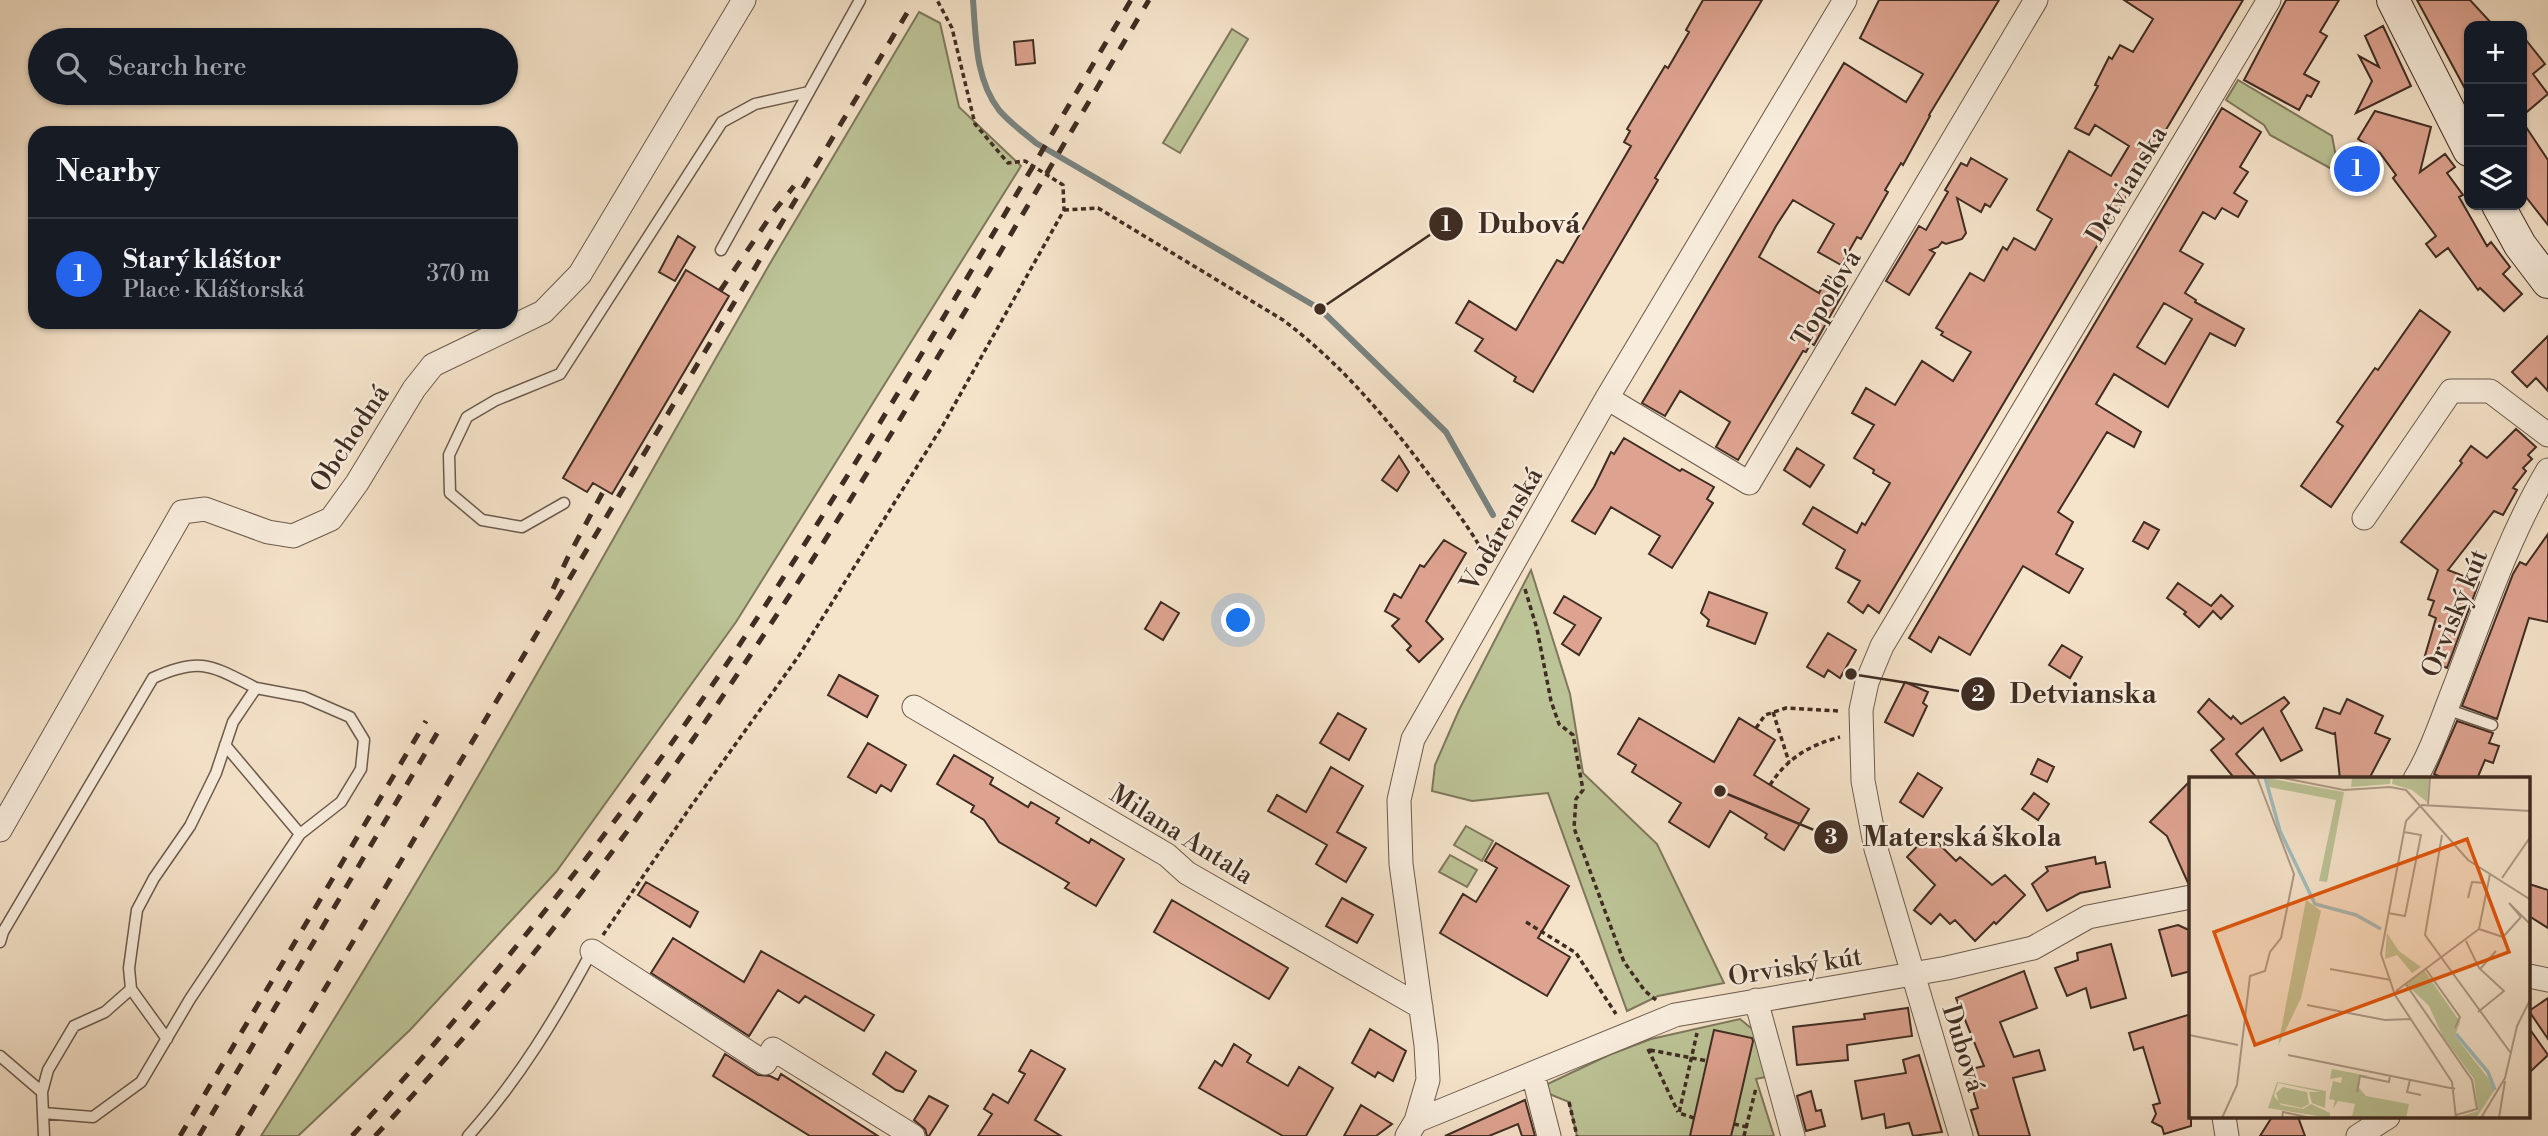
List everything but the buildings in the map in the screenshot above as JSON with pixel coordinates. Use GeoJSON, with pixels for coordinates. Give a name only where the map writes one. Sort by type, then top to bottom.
{"type":"FeatureCollection","features":[{"type":"Feature","properties":{"kind":"street","name":"Obchodná"},"geometry":{"type":"LineString","coordinates":[[518,325],[543,313],[580,274],[744,0]]}},
{"type":"Feature","properties":{"kind":"street","name":"Vodárenská"},"geometry":{"type":"LineString","coordinates":[[1411,1129],[1428,1080],[1421,1007],[1401,864],[1399,800],[1413,739],[1607,398],[1845,0]]}},
{"type":"Feature","properties":{"kind":"street","name":"Topoľová"},"geometry":{"type":"LineString","coordinates":[[1607,398],[1749,483],[2036,0]]}},
{"type":"Feature","properties":{"kind":"street","name":"Detvianska"},"geometry":{"type":"LineString","coordinates":[[1913,975],[1876,849],[1863,781],[1861,709],[1867,682],[1882,646],[2269,0]]}},
{"type":"Feature","properties":{"kind":"street"},"geometry":{"type":"LineString","coordinates":[[2393,0],[2467,147]]}},
{"type":"Feature","properties":{"kind":"street"},"geometry":{"type":"LineString","coordinates":[[2501,210],[2520,245],[2548,282]]}},
{"type":"Feature","properties":{"kind":"street","name":"Obchodná"},"geometry":{"type":"LineString","coordinates":[[0,830],[182,512],[205,509],[268,532],[293,536],[331,519],[357,483],[414,389],[433,365],[509,329]]}},
{"type":"Feature","properties":{"kind":"street"},"geometry":{"type":"LineString","coordinates":[[2364,518],[2451,391],[2490,391],[2548,435]]}},
{"type":"Feature","properties":{"kind":"street","name":"Orviský kút"},"geometry":{"type":"LineString","coordinates":[[2416,777],[2494,584],[2533,495],[2548,470]]}},
{"type":"Feature","properties":{"kind":"street","name":"Milana Antala"},"geometry":{"type":"LineString","coordinates":[[914,707],[1167,855],[1187,873],[1421,1007]]}},
{"type":"Feature","properties":{"kind":"street","name":"Orviský kút"},"geometry":{"type":"LineString","coordinates":[[1411,1129],[1533,1074],[1675,1015],[1913,975],[2033,948],[2088,917],[2189,897]]}},
{"type":"Feature","properties":{"kind":"street"},"geometry":{"type":"LineString","coordinates":[[592,951],[765,1063],[773,1049],[913,1136]]}},
{"type":"Feature","properties":{"kind":"street","name":"Dubová"},"geometry":{"type":"LineString","coordinates":[[1913,975],[1961,1136]]}},
{"type":"Feature","properties":{"kind":"street"},"geometry":{"type":"LineString","coordinates":[[2530,976],[2548,980]]}},
{"type":"Feature","properties":{"kind":"street"},"geometry":{"type":"LineString","coordinates":[[1756,1000],[1793,1136]]}},
{"type":"Feature","properties":{"kind":"street"},"geometry":{"type":"LineString","coordinates":[[1533,1074],[1549,1136]]}},
{"type":"Feature","properties":{"kind":"street"},"geometry":{"type":"LineString","coordinates":[[2224,1118],[2227,1136]]}},
{"type":"Feature","properties":{"kind":"street"},"geometry":{"type":"LineString","coordinates":[[2358,1136],[2386,1118]]}},
{"type":"Feature","properties":{"kind":"lane"},"geometry":{"type":"LineString","coordinates":[[721,250],[860,0]]}},
{"type":"Feature","properties":{"kind":"lane"},"geometry":{"type":"LineString","coordinates":[[564,503],[522,527],[482,520],[450,493],[449,455],[467,417],[495,400],[560,374],[722,122],[755,104],[809,92]]}},
{"type":"Feature","properties":{"kind":"lane"},"geometry":{"type":"LineString","coordinates":[[0,942],[3,932],[153,678],[177,667],[211,666],[256,688],[304,697],[350,717],[365,740],[361,769],[341,802],[300,834],[190,999],[141,1082],[93,1117],[44,1113]]}},
{"type":"Feature","properties":{"kind":"lane"},"geometry":{"type":"LineString","coordinates":[[167,1039],[131,989],[129,968],[137,910],[154,878],[190,826],[216,773],[233,722],[256,688]]}},
{"type":"Feature","properties":{"kind":"lane"},"geometry":{"type":"LineString","coordinates":[[2445,709],[2492,725]]}},
{"type":"Feature","properties":{"kind":"lane"},"geometry":{"type":"LineString","coordinates":[[225,745],[300,834]]}},
{"type":"Feature","properties":{"kind":"lane"},"geometry":{"type":"LineString","coordinates":[[468,1136],[499,1101],[569,993],[592,951]]}},
{"type":"Feature","properties":{"kind":"lane"},"geometry":{"type":"LineString","coordinates":[[44,1136],[41,1092],[48,1070],[74,1026],[105,1012],[131,989]]}},
{"type":"Feature","properties":{"kind":"lane"},"geometry":{"type":"LineString","coordinates":[[0,1056],[41,1092]]}},
{"type":"Feature","properties":{"kind":"path"},"geometry":{"type":"LineString","coordinates":[[592,951],[689,808],[798,657],[943,425],[1065,210],[1063,185],[1025,161],[1008,163],[975,124],[952,28],[937,0]]}},
{"type":"Feature","properties":{"kind":"path"},"geometry":{"type":"LineString","coordinates":[[1065,210],[1098,208],[1283,320],[1304,336],[1352,380],[1413,453],[1472,531],[1491,567]]}},
{"type":"Feature","properties":{"kind":"path"},"geometry":{"type":"LineString","coordinates":[[1524,585],[1537,629],[1555,712],[1559,724],[1573,736],[1583,790],[1576,799],[1574,828],[1624,962],[1659,1004]]}},
{"type":"Feature","properties":{"kind":"path"},"geometry":{"type":"LineString","coordinates":[[1756,728],[1765,715],[1786,708],[1846,711]]}},
{"type":"Feature","properties":{"kind":"path"},"geometry":{"type":"LineString","coordinates":[[1773,712],[1789,762]]}},
{"type":"Feature","properties":{"kind":"path"},"geometry":{"type":"LineString","coordinates":[[1770,785],[1789,762],[1820,742],[1845,735]]}},
{"type":"Feature","properties":{"kind":"path"},"geometry":{"type":"LineString","coordinates":[[1526,922],[1576,953],[1619,1019]]}},
{"type":"Feature","properties":{"kind":"path"},"geometry":{"type":"LineString","coordinates":[[1679,1113],[1698,1028],[1691,1029]]}},
{"type":"Feature","properties":{"kind":"path"},"geometry":{"type":"LineString","coordinates":[[1645,1042],[1679,1113],[1694,1118]]}},
{"type":"Feature","properties":{"kind":"path"},"geometry":{"type":"LineString","coordinates":[[1648,1049],[1707,1061]]}},
{"type":"Feature","properties":{"kind":"path"},"geometry":{"type":"LineString","coordinates":[[1744,1136],[1756,1088]]}},
{"type":"Feature","properties":{"kind":"path"},"geometry":{"type":"LineString","coordinates":[[1569,1102],[1577,1136]]}},
{"type":"Feature","properties":{"kind":"path"},"geometry":{"type":"LineString","coordinates":[[1734,1124],[1747,1127]]}},
{"type":"Feature","properties":{"kind":"green space"},"geometry":{"type":"Polygon","coordinates":[[[919,12],[940,23],[959,107],[1021,166],[736,622],[556,872],[410,1030],[298,1136],[261,1136],[458,811],[772,260],[919,12]]]}},
{"type":"Feature","properties":{"kind":"green space"},"geometry":{"type":"Polygon","coordinates":[[[1232,29],[1248,39],[1180,153],[1163,143],[1232,29]]]}},
{"type":"Feature","properties":{"kind":"green space"},"geometry":{"type":"Polygon","coordinates":[[[2238,80],[2332,136],[2339,173],[2270,135],[2264,125],[2226,100],[2238,80]]]}},
{"type":"Feature","properties":{"kind":"green space"},"geometry":{"type":"Polygon","coordinates":[[[1531,570],[1570,694],[1583,773],[1657,844],[1724,983],[1658,996],[1627,1011],[1548,793],[1472,801],[1432,791],[1435,765],[1459,710],[1531,570]]]}},
{"type":"Feature","properties":{"kind":"green space"},"geometry":{"type":"Polygon","coordinates":[[[1466,826],[1493,841],[1482,861],[1454,845],[1466,826]]]}},
{"type":"Feature","properties":{"kind":"green space"},"geometry":{"type":"Polygon","coordinates":[[[1450,855],[1477,870],[1467,887],[1439,872],[1450,855]]]}},
{"type":"Feature","properties":{"kind":"green space"},"geometry":{"type":"Polygon","coordinates":[[[1740,1019],[1757,1033],[1770,1076],[1756,1079],[1774,1136],[1577,1136],[1569,1102],[1537,1089],[1609,1055],[1651,1039],[1740,1019]]]}},
{"type":"Feature","properties":{"kind":"waterway","name":"Dubová"},"geometry":{"type":"LineString","coordinates":[[973,0],[981,71],[991,98],[1007,119],[1036,143],[1320,309],[1446,432],[1493,515]]}},
{"type":"Feature","properties":{"kind":"railway"},"geometry":{"type":"LineString","coordinates":[[352,1136],[511,953],[610,826],[705,696],[848,474],[1131,0]]}},
{"type":"Feature","properties":{"kind":"railway"},"geometry":{"type":"LineString","coordinates":[[375,1136],[490,1007],[597,872],[698,733],[885,444],[1149,0]]}},
{"type":"Feature","properties":{"kind":"railway"},"geometry":{"type":"LineString","coordinates":[[237,1136],[907,13]]}},
{"type":"Feature","properties":{"kind":"railway"},"geometry":{"type":"LineString","coordinates":[[720,291],[794,186]]}},
{"type":"Feature","properties":{"kind":"railway"},"geometry":{"type":"LineString","coordinates":[[553,589],[604,490]]}},
{"type":"Feature","properties":{"kind":"railway"},"geometry":{"type":"LineString","coordinates":[[180,1136],[426,721]]}},
{"type":"Feature","properties":{"kind":"railway"},"geometry":{"type":"LineString","coordinates":[[199,1136],[439,730]]}},
{"type":"Feature","properties":{"kind":"place","name":"Starý kláštor"},"geometry":{"type":"Point","coordinates":[2357,169]}},
{"type":"Feature","properties":{"kind":"place","name":"Dubová"},"geometry":{"type":"Point","coordinates":[1320,309]}},
{"type":"Feature","properties":{"kind":"place","name":"Detvianska"},"geometry":{"type":"Point","coordinates":[1851,674]}},
{"type":"Feature","properties":{"kind":"place","name":"Materská škola"},"geometry":{"type":"Point","coordinates":[1720,791]}}]}
